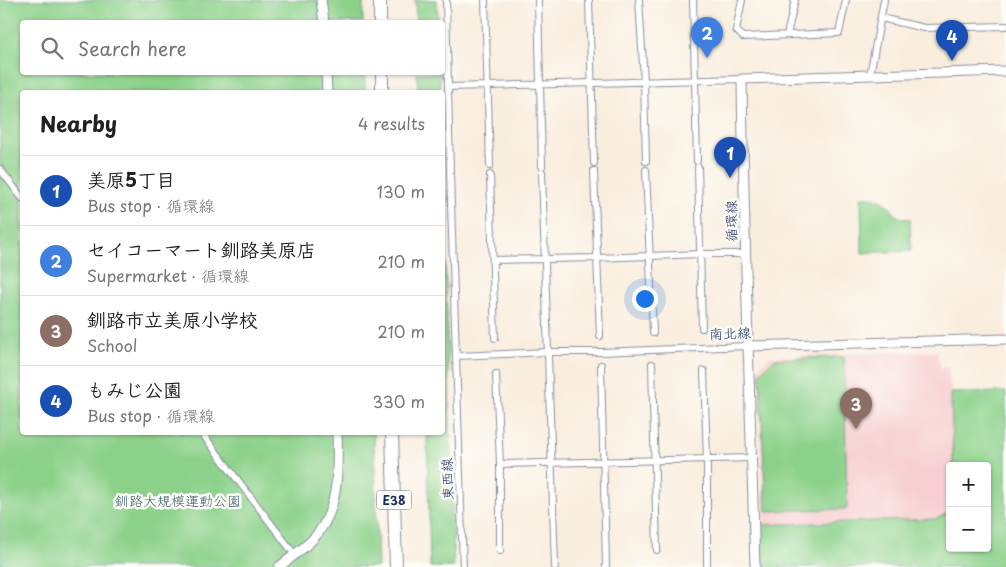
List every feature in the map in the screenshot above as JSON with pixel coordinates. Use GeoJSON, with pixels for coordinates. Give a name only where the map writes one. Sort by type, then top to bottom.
{"type":"FeatureCollection","features":[{"type":"Feature","properties":{"kind":"highway"},"geometry":{"type":"LineString","coordinates":[[380,0],[380,20]]}},
{"type":"Feature","properties":{"kind":"highway"},"geometry":{"type":"LineString","coordinates":[[387,0],[388,20]]}},
{"type":"Feature","properties":{"kind":"highway"},"geometry":{"type":"LineString","coordinates":[[382,75],[382,90]]}},
{"type":"Feature","properties":{"kind":"highway"},"geometry":{"type":"LineString","coordinates":[[389,75],[389,90]]}},
{"type":"Feature","properties":{"kind":"highway","name":"E38"},"geometry":{"type":"LineString","coordinates":[[392,435],[396,567]]}},
{"type":"Feature","properties":{"kind":"highway","name":"E38"},"geometry":{"type":"LineString","coordinates":[[399,435],[402,567]]}},
{"type":"Feature","properties":{"kind":"street"},"geometry":{"type":"LineString","coordinates":[[321,0],[324,20]]}},
{"type":"Feature","properties":{"kind":"street","name":"東西線"},"geometry":{"type":"LineString","coordinates":[[446,0],[463,567]]}},
{"type":"Feature","properties":{"kind":"street"},"geometry":{"type":"LineString","coordinates":[[485,0],[490,166]]}},
{"type":"Feature","properties":{"kind":"street"},"geometry":{"type":"LineString","coordinates":[[538,0],[539,84],[555,567]]}},
{"type":"Feature","properties":{"kind":"street"},"geometry":{"type":"LineString","coordinates":[[589,0],[594,163]]}},
{"type":"Feature","properties":{"kind":"street"},"geometry":{"type":"LineString","coordinates":[[639,0],[646,161]]}},
{"type":"Feature","properties":{"kind":"street"},"geometry":{"type":"LineString","coordinates":[[693,0],[702,328]]}},
{"type":"Feature","properties":{"kind":"street"},"geometry":{"type":"LineString","coordinates":[[742,0],[736,30],[743,37],[839,33],[846,0]]}},
{"type":"Feature","properties":{"kind":"street"},"geometry":{"type":"LineString","coordinates":[[787,35],[795,0]]}},
{"type":"Feature","properties":{"kind":"street"},"geometry":{"type":"LineString","coordinates":[[870,75],[884,0]]}},
{"type":"Feature","properties":{"kind":"street"},"geometry":{"type":"LineString","coordinates":[[881,18],[924,28],[1006,26]]}},
{"type":"Feature","properties":{"kind":"street"},"geometry":{"type":"LineString","coordinates":[[448,87],[1006,71]]}},
{"type":"Feature","properties":{"kind":"street"},"geometry":{"type":"LineString","coordinates":[[326,75],[327,90]]}},
{"type":"Feature","properties":{"kind":"street","name":"循環線"},"geometry":{"type":"LineString","coordinates":[[742,79],[747,346],[754,567]]}},
{"type":"Feature","properties":{"kind":"street"},"geometry":{"type":"LineString","coordinates":[[0,169],[20,195]]}},
{"type":"Feature","properties":{"kind":"street"},"geometry":{"type":"LineString","coordinates":[[646,170],[653,333]]}},
{"type":"Feature","properties":{"kind":"street"},"geometry":{"type":"LineString","coordinates":[[594,171],[600,336]]}},
{"type":"Feature","properties":{"kind":"street"},"geometry":{"type":"LineString","coordinates":[[490,175],[495,338]]}},
{"type":"Feature","properties":{"kind":"street"},"geometry":{"type":"LineString","coordinates":[[493,260],[745,254]]}},
{"type":"Feature","properties":{"kind":"street","name":"南北線"},"geometry":{"type":"LineString","coordinates":[[456,356],[1006,339]]}},
{"type":"Feature","properties":{"kind":"street"},"geometry":{"type":"LineString","coordinates":[[652,364],[657,550]]}},
{"type":"Feature","properties":{"kind":"street"},"geometry":{"type":"LineString","coordinates":[[601,366],[606,566]]}},
{"type":"Feature","properties":{"kind":"street"},"geometry":{"type":"LineString","coordinates":[[704,371],[708,565]]}},
{"type":"Feature","properties":{"kind":"street"},"geometry":{"type":"LineString","coordinates":[[496,374],[500,464],[500,551]]}},
{"type":"Feature","properties":{"kind":"street"},"geometry":{"type":"LineString","coordinates":[[203,435],[295,555]]}},
{"type":"Feature","properties":{"kind":"street"},"geometry":{"type":"LineString","coordinates":[[279,567],[313,539],[324,523],[332,506],[337,480],[337,435]]}},
{"type":"Feature","properties":{"kind":"street"},"geometry":{"type":"LineString","coordinates":[[500,464],[752,458]]}},
{"type":"Feature","properties":{"kind":"shaded area"},"geometry":{"type":"Polygon","coordinates":[[[937,352],[941,368],[948,367],[951,393],[953,462],[946,462],[946,514],[936,519],[764,525],[758,368],[769,357],[937,352]]]}},
{"type":"Feature","properties":{"kind":"green space","name":"釧路大規模運動公園"},"geometry":{"type":"Polygon","coordinates":[[[0,0],[363,0],[363,20],[20,20],[20,75],[365,75],[365,90],[20,90],[20,435],[374,435],[378,567],[0,567],[0,0]]]}},
{"type":"Feature","properties":{"kind":"green space"},"geometry":{"type":"Polygon","coordinates":[[[415,0],[437,0],[438,20],[416,20],[415,0]]]}},
{"type":"Feature","properties":{"kind":"green space"},"geometry":{"type":"Polygon","coordinates":[[[417,75],[440,75],[440,90],[418,90],[417,75]]]}},
{"type":"Feature","properties":{"kind":"green space"},"geometry":{"type":"Polygon","coordinates":[[[861,197],[879,199],[888,205],[897,216],[910,219],[911,251],[862,253],[861,197]]]}},
{"type":"Feature","properties":{"kind":"green space"},"geometry":{"type":"Polygon","coordinates":[[[445,246],[454,567],[430,567],[427,435],[445,435],[445,246]]]}},
{"type":"Feature","properties":{"kind":"green space"},"geometry":{"type":"Polygon","coordinates":[[[844,357],[847,509],[766,511],[760,373],[774,359],[844,357]]]}},
{"type":"Feature","properties":{"kind":"green space"},"geometry":{"type":"Polygon","coordinates":[[[1006,392],[1006,567],[755,567],[753,525],[936,519],[946,514],[946,552],[991,552],[991,462],[953,462],[951,393],[1006,392]]]}},
{"type":"Feature","properties":{"kind":"waterway"},"geometry":{"type":"LineString","coordinates":[[0,562],[4,567]]}},
{"type":"Feature","properties":{"kind":"place","name":"セイコーマート釧路美原店"},"geometry":{"type":"Point","coordinates":[707,58]}},
{"type":"Feature","properties":{"kind":"place","name":"もみじ公園"},"geometry":{"type":"Point","coordinates":[952,61]}},
{"type":"Feature","properties":{"kind":"place","name":"美原5丁目"},"geometry":{"type":"Point","coordinates":[730,178]}},
{"type":"Feature","properties":{"kind":"place","name":"釧路市立美原小学校"},"geometry":{"type":"Point","coordinates":[856,429]}}]}
